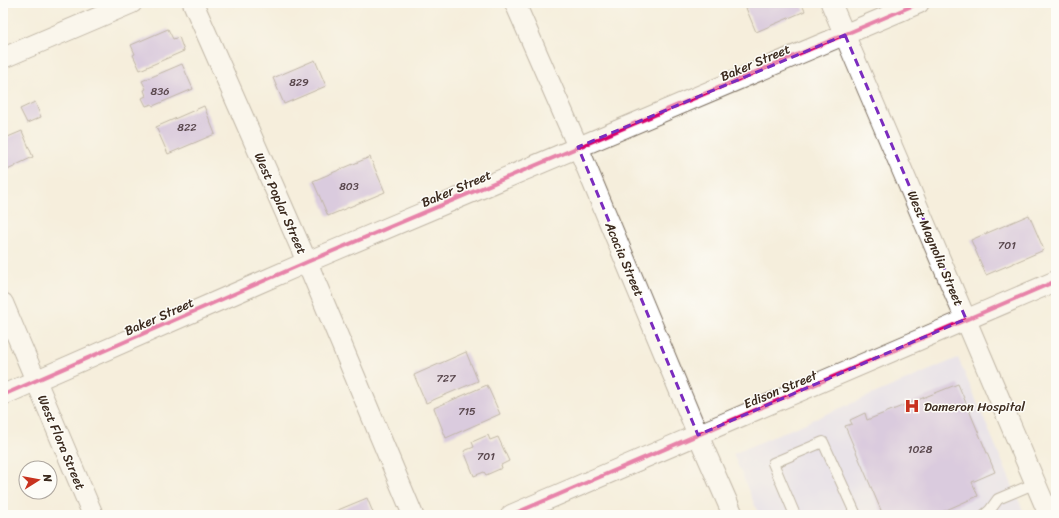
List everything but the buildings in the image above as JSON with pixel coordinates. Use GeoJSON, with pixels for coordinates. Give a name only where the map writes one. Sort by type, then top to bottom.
{"type":"FeatureCollection","features":[{"type":"Feature","properties":{"kind":"street"},"geometry":{"type":"LineString","coordinates":[[3,58],[132,3]]}},
{"type":"Feature","properties":{"kind":"street","name":"West Poplar Street"},"geometry":{"type":"LineString","coordinates":[[193,3],[307,262],[413,515]]}},
{"type":"Feature","properties":{"kind":"street","name":"Acacia Street"},"geometry":{"type":"LineString","coordinates":[[515,3],[578,147],[698,435],[733,515]]}},
{"type":"Feature","properties":{"kind":"street","name":"West Magnolia Street"},"geometry":{"type":"LineString","coordinates":[[832,3],[1049,515]]}},
{"type":"Feature","properties":{"kind":"street","name":"Baker Street"},"geometry":{"type":"LineString","coordinates":[[3,395],[307,262],[919,3]]}},
{"type":"Feature","properties":{"kind":"street","name":"Edison Street"},"geometry":{"type":"LineString","coordinates":[[511,515],[1056,281]]}},
{"type":"Feature","properties":{"kind":"street","name":"West Flora Street"},"geometry":{"type":"LineString","coordinates":[[3,303],[93,515]]}},
{"type":"Feature","properties":{"kind":"lane"},"geometry":{"type":"LineString","coordinates":[[795,515],[773,463],[823,442],[856,515]]}},
{"type":"Feature","properties":{"kind":"lane"},"geometry":{"type":"LineString","coordinates":[[989,513],[998,499],[1036,483]]}},
{"type":"Feature","properties":{"kind":"highlighted area"},"geometry":{"type":"Polygon","coordinates":[[[845,35],[966,319],[698,435],[578,147],[845,35]]]}},
{"type":"Feature","properties":{"kind":"shaded area","name":"Dameron Hospital"},"geometry":{"type":"Polygon","coordinates":[[[958,358],[1025,515],[759,515],[733,454],[958,358]]]}},
{"type":"Feature","properties":{"kind":"cycle path"},"geometry":{"type":"LineString","coordinates":[[3,395],[307,262],[919,3]]}},
{"type":"Feature","properties":{"kind":"cycle path"},"geometry":{"type":"LineString","coordinates":[[511,515],[1056,281]]}},
{"type":"Feature","properties":{"kind":"place","name":"Dameron Hospital"},"geometry":{"type":"Point","coordinates":[912,406]}}]}
